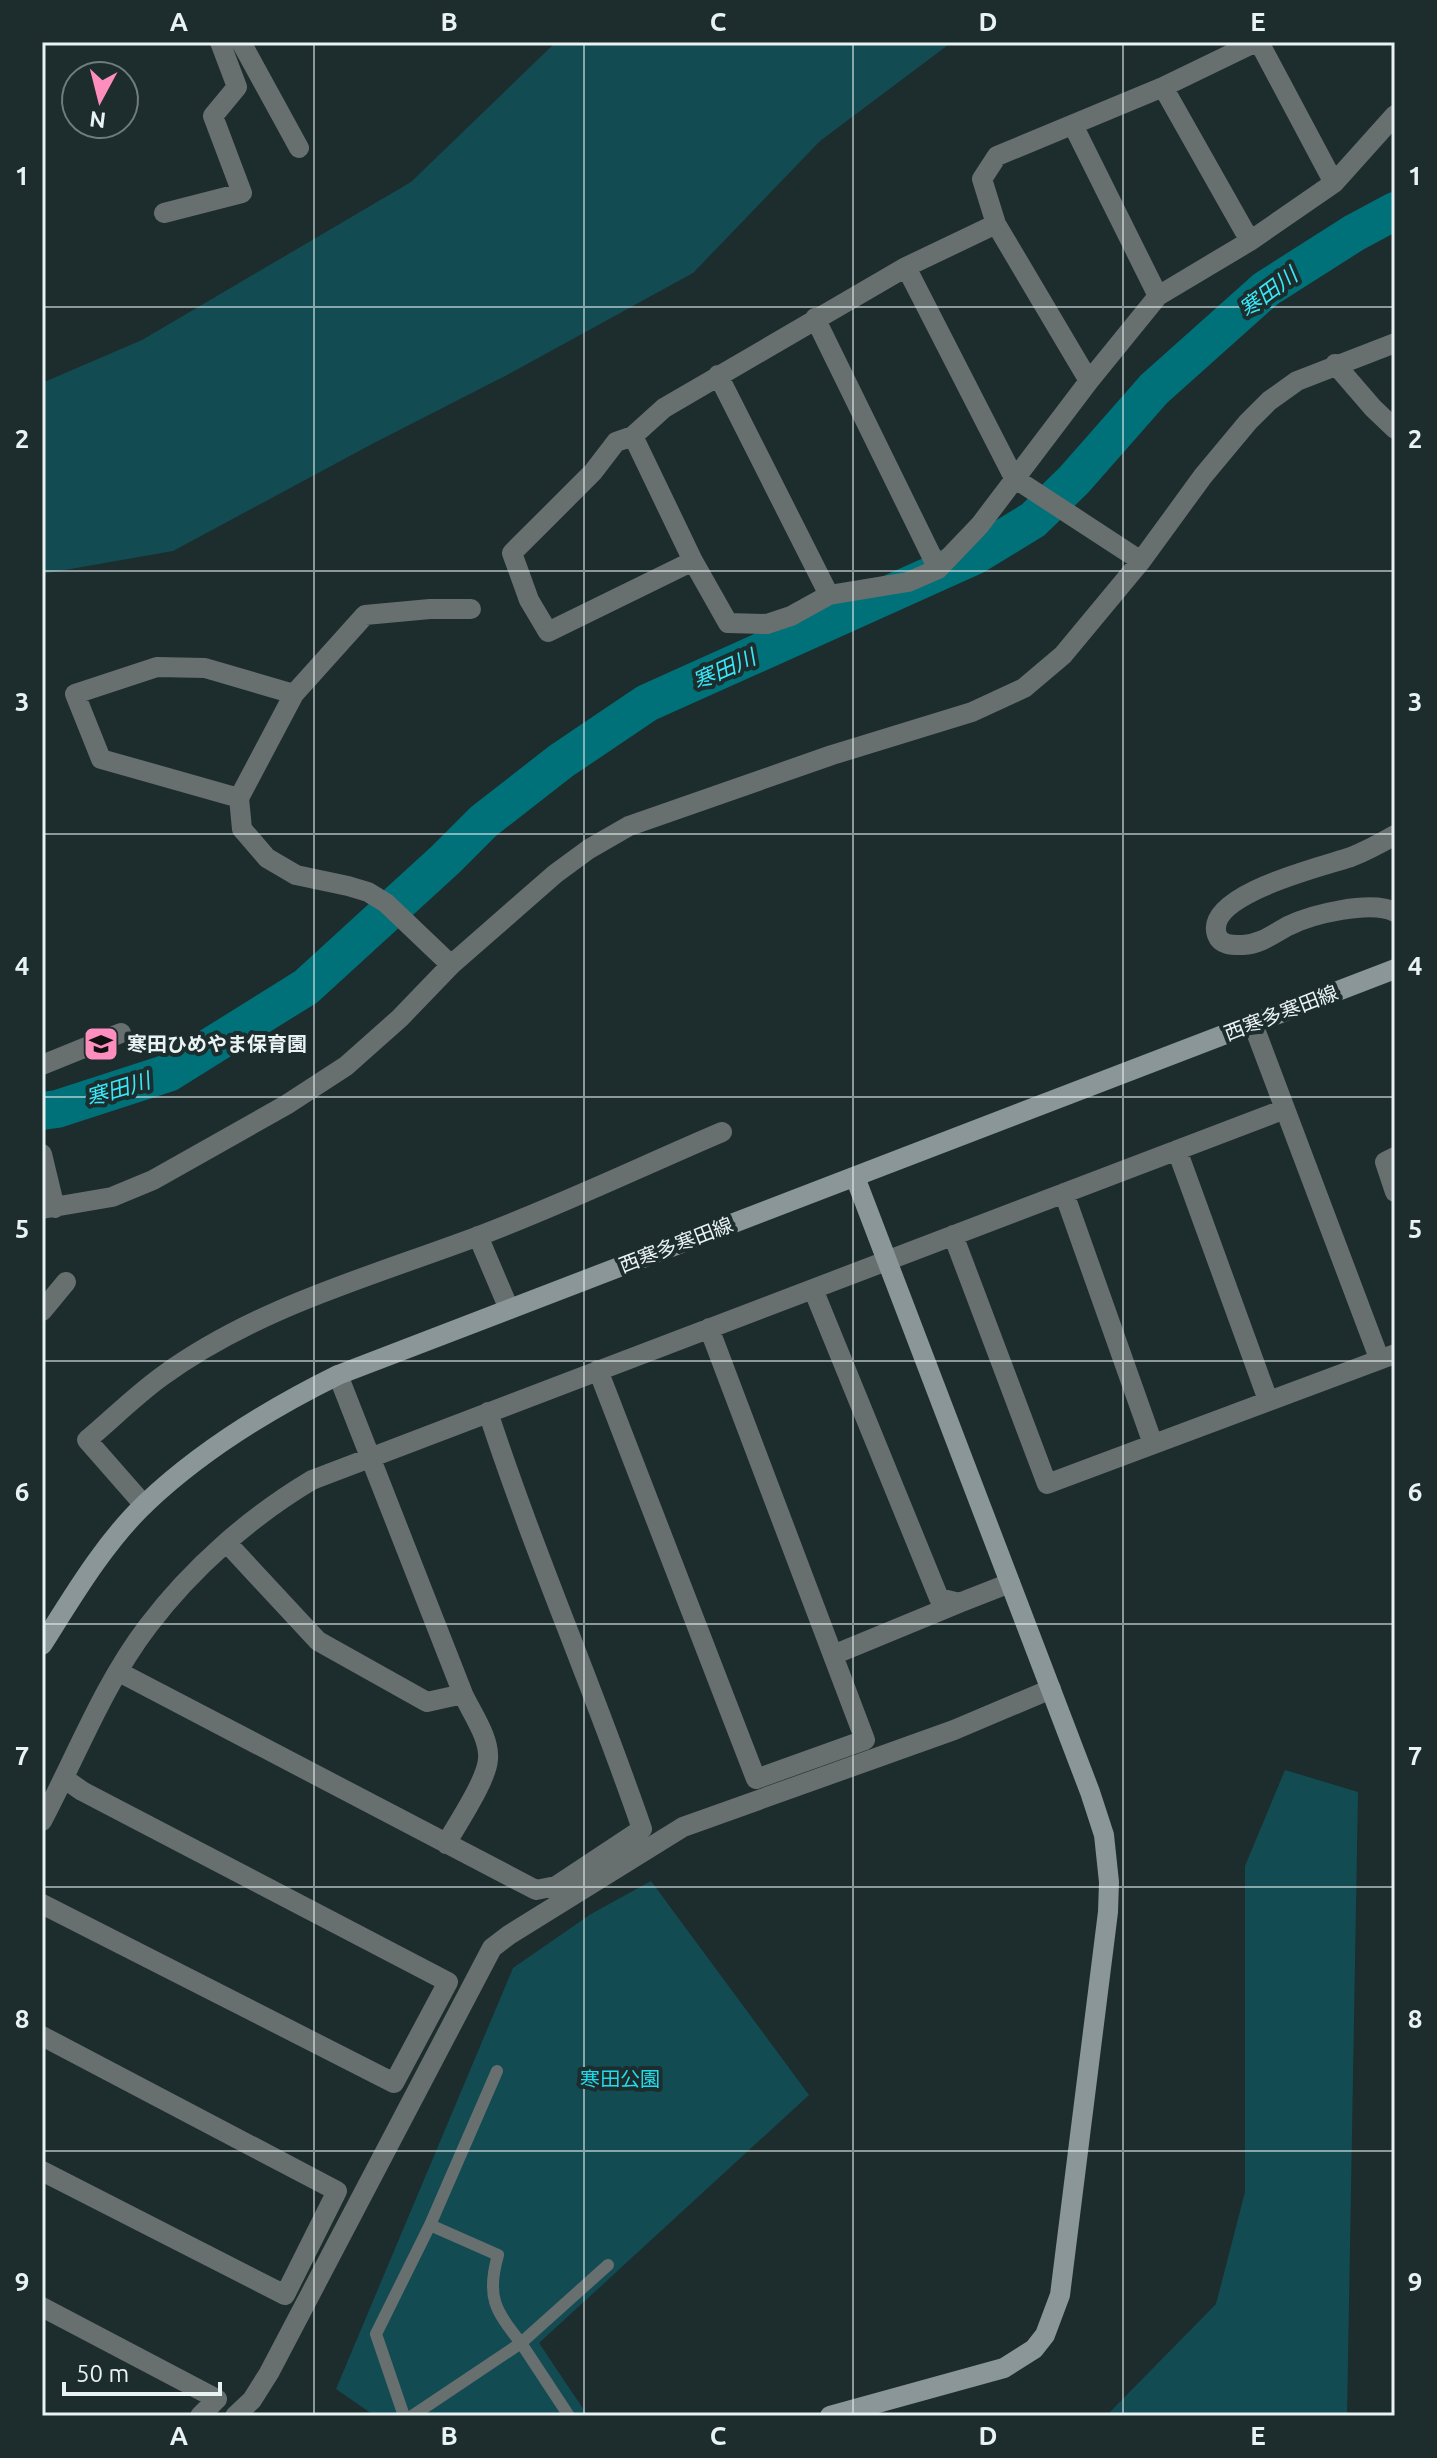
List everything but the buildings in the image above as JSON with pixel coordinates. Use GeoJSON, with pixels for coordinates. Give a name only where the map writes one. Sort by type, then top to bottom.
{"type":"FeatureCollection","features":[{"type":"Feature","properties":{"kind":"main road","name":"西寒多寒田線"},"geometry":{"type":"LineString","coordinates":[[42,1645],[99,1558],[144,1505],[183,1470],[273,1408],[338,1375],[1395,969]]}},
{"type":"Feature","properties":{"kind":"main road"},"geometry":{"type":"LineString","coordinates":[[830,2416],[1004,2368],[1034,2349],[1045,2335],[1056,2311],[1109,1882],[1104,1835],[1090,1792],[855,1177]]}},
{"type":"Feature","properties":{"kind":"street"},"geometry":{"type":"LineString","coordinates":[[164,213],[242,193],[213,116],[237,87],[220,42]]}},
{"type":"Feature","properties":{"kind":"street"},"geometry":{"type":"LineString","coordinates":[[241,42],[299,148]]}},
{"type":"Feature","properties":{"kind":"street"},"geometry":{"type":"LineString","coordinates":[[1089,381],[996,224],[982,179],[997,156],[1163,87],[1258,42],[1334,183]]}},
{"type":"Feature","properties":{"kind":"street"},"geometry":{"type":"LineString","coordinates":[[1163,87],[1250,241]]}},
{"type":"Feature","properties":{"kind":"street"},"geometry":{"type":"LineString","coordinates":[[633,436],[693,561],[728,623],[767,624],[791,616],[829,595],[908,582],[938,569],[980,525],[1158,296],[1250,241],[1334,183],[1395,115]]}},
{"type":"Feature","properties":{"kind":"street"},"geometry":{"type":"LineString","coordinates":[[1073,125],[1158,296]]}},
{"type":"Feature","properties":{"kind":"street"},"geometry":{"type":"LineString","coordinates":[[693,561],[548,632],[529,600],[512,553],[593,472],[616,442],[633,436],[664,408],[906,267],[996,224]]}},
{"type":"Feature","properties":{"kind":"street"},"geometry":{"type":"LineString","coordinates":[[906,267],[1014,478],[1141,561]]}},
{"type":"Feature","properties":{"kind":"street"},"geometry":{"type":"LineString","coordinates":[[815,318],[938,569]]}},
{"type":"Feature","properties":{"kind":"street"},"geometry":{"type":"LineString","coordinates":[[42,1154],[49,1208],[112,1197],[153,1180],[286,1105],[346,1066],[400,1018],[451,965],[555,874],[589,849],[629,826],[832,755],[972,712],[1024,688],[1063,655],[1141,561],[1203,476],[1269,401],[1290,385],[1335,364],[1395,343]]}},
{"type":"Feature","properties":{"kind":"street"},"geometry":{"type":"LineString","coordinates":[[1335,364],[1395,429]]}},
{"type":"Feature","properties":{"kind":"street"},"geometry":{"type":"LineString","coordinates":[[718,375],[829,595]]}},
{"type":"Feature","properties":{"kind":"street"},"geometry":{"type":"LineString","coordinates":[[451,965],[386,903],[368,892],[296,875],[267,858],[242,829],[239,798],[294,694],[365,615],[471,609]]}},
{"type":"Feature","properties":{"kind":"street"},"geometry":{"type":"LineString","coordinates":[[239,798],[101,759],[75,694],[157,667],[205,668],[241,676],[294,694]]}},
{"type":"Feature","properties":{"kind":"street"},"geometry":{"type":"LineString","coordinates":[[1395,835],[1355,855],[1264,886],[1224,911],[1216,931],[1224,943],[1245,945],[1268,938],[1295,923],[1349,909],[1374,907],[1395,912]]}},
{"type":"Feature","properties":{"kind":"street"},"geometry":{"type":"LineString","coordinates":[[953,1235],[1047,1484],[1387,1356],[1253,1024]]}},
{"type":"Feature","properties":{"kind":"street"},"geometry":{"type":"LineString","coordinates":[[42,1065],[121,1033]]}},
{"type":"Feature","properties":{"kind":"street"},"geometry":{"type":"LineString","coordinates":[[42,1821],[86,1732],[146,1628],[174,1594],[250,1520],[312,1480],[1285,1109]]}},
{"type":"Feature","properties":{"kind":"street"},"geometry":{"type":"LineString","coordinates":[[144,1505],[87,1440],[161,1377],[266,1316],[478,1236],[722,1132]]}},
{"type":"Feature","properties":{"kind":"street"},"geometry":{"type":"LineString","coordinates":[[1177,1150],[1268,1400]]}},
{"type":"Feature","properties":{"kind":"street"},"geometry":{"type":"LineString","coordinates":[[1395,1157],[1385,1162],[1395,1192]]}},
{"type":"Feature","properties":{"kind":"street"},"geometry":{"type":"LineString","coordinates":[[1064,1193],[1153,1444]]}},
{"type":"Feature","properties":{"kind":"street"},"geometry":{"type":"LineString","coordinates":[[478,1236],[509,1309]]}},
{"type":"Feature","properties":{"kind":"street"},"geometry":{"type":"LineString","coordinates":[[42,1311],[66,1282]]}},
{"type":"Feature","properties":{"kind":"street"},"geometry":{"type":"LineString","coordinates":[[813,1289],[939,1598],[959,1603]]}},
{"type":"Feature","properties":{"kind":"street"},"geometry":{"type":"LineString","coordinates":[[598,1370],[756,1779],[865,1740],[709,1328]]}},
{"type":"Feature","properties":{"kind":"street"},"geometry":{"type":"LineString","coordinates":[[338,1375],[463,1694],[486,1743],[488,1759],[476,1790],[446,1844]]}},
{"type":"Feature","properties":{"kind":"street"},"geometry":{"type":"LineString","coordinates":[[119,1672],[536,1890],[556,1886],[642,1829],[619,1761],[509,1476],[488,1412]]}},
{"type":"Feature","properties":{"kind":"street"},"geometry":{"type":"LineString","coordinates":[[227,1543],[318,1641],[427,1702],[463,1694]]}},
{"type":"Feature","properties":{"kind":"street"},"geometry":{"type":"LineString","coordinates":[[833,1655],[1010,1583]]}},
{"type":"Feature","properties":{"kind":"street"},"geometry":{"type":"LineString","coordinates":[[235,2416],[252,2400],[269,2373],[492,1948],[683,1827],[954,1730],[1051,1689]]}},
{"type":"Feature","properties":{"kind":"street"},"geometry":{"type":"LineString","coordinates":[[42,1904],[394,2083],[448,1982],[82,1791],[65,1779]]}},
{"type":"Feature","properties":{"kind":"street"},"geometry":{"type":"LineString","coordinates":[[42,2036],[337,2191],[285,2295],[42,2171]]}},
{"type":"Feature","properties":{"kind":"street"},"geometry":{"type":"LineString","coordinates":[[42,2307],[217,2399],[200,2416]]}},
{"type":"Feature","properties":{"kind":"lane"},"geometry":{"type":"LineString","coordinates":[[404,2416],[376,2334],[430,2225],[497,2071]]}},
{"type":"Feature","properties":{"kind":"lane"},"geometry":{"type":"LineString","coordinates":[[430,2225],[498,2255],[492,2278],[492,2297],[500,2316],[569,2416]]}},
{"type":"Feature","properties":{"kind":"lane"},"geometry":{"type":"LineString","coordinates":[[412,2416],[521,2343],[608,2265]]}},
{"type":"Feature","properties":{"kind":"green space"},"geometry":{"type":"Polygon","coordinates":[[[556,42],[952,42],[820,141],[693,273],[173,551],[42,574],[42,383],[142,340],[411,182],[556,42]]]}},
{"type":"Feature","properties":{"kind":"green space"},"geometry":{"type":"Polygon","coordinates":[[[1285,1770],[1358,1792],[1347,2416],[1106,2416],[1216,2304],[1245,2192],[1245,1866],[1285,1770]]]}},
{"type":"Feature","properties":{"kind":"green space","name":"寒田公園"},"geometry":{"type":"Polygon","coordinates":[[[651,1881],[809,2095],[539,2343],[588,2416],[375,2416],[336,2389],[513,1968],[591,1914],[651,1881]]]}},
{"type":"Feature","properties":{"kind":"waterway","name":"寒田川"},"geometry":{"type":"LineString","coordinates":[[42,1111],[57,1109],[168,1073],[306,987],[484,821],[561,761],[647,703],[974,556],[1033,520],[1074,480],[1154,389],[1266,289],[1395,211]]}},
{"type":"Feature","properties":{"kind":"place","name":"寒田ひめやま保育園"},"geometry":{"type":"Point","coordinates":[101,1044]}}]}
